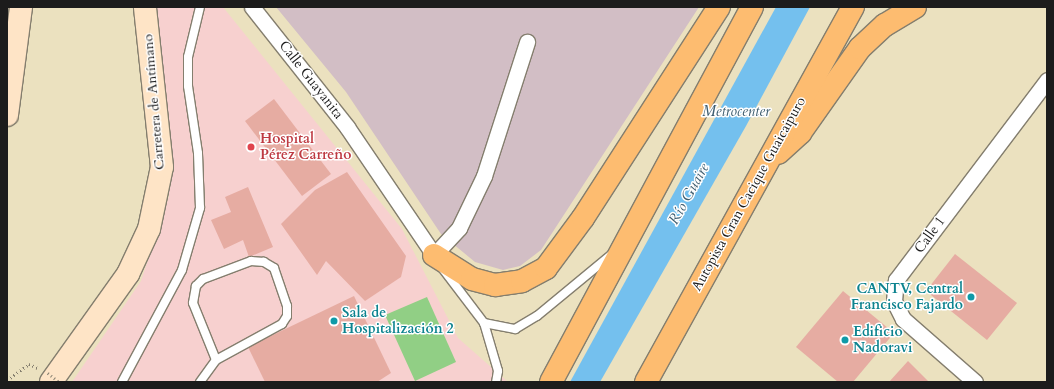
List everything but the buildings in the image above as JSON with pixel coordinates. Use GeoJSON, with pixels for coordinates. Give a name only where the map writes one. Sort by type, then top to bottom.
{"type":"FeatureCollection","features":[{"type":"Feature","properties":{"kind":"highway"},"geometry":{"type":"LineString","coordinates":[[434,255],[472,279],[495,285],[522,281],[546,268],[584,218],[719,7]]}},
{"type":"Feature","properties":{"kind":"highway"},"geometry":{"type":"LineString","coordinates":[[551,382],[752,7]]}},
{"type":"Feature","properties":{"kind":"highway","name":"Autopista Gran Cacique Guaicaipuro"},"geometry":{"type":"LineString","coordinates":[[646,382],[853,7]]}},
{"type":"Feature","properties":{"kind":"highway"},"geometry":{"type":"LineString","coordinates":[[765,165],[800,133],[860,48],[885,25],[915,7]]}},
{"type":"Feature","properties":{"kind":"main road"},"geometry":{"type":"LineString","coordinates":[[7,115],[21,7]]}},
{"type":"Feature","properties":{"kind":"main road","name":"Carretera de Antímano"},"geometry":{"type":"LineString","coordinates":[[50,377],[124,281],[149,229],[162,167],[145,7]]}},
{"type":"Feature","properties":{"kind":"street","name":"Calle Guayanita"},"geometry":{"type":"LineString","coordinates":[[252,7],[347,127],[434,255]]}},
{"type":"Feature","properties":{"kind":"street"},"geometry":{"type":"LineString","coordinates":[[434,255],[459,228],[484,176],[527,42]]}},
{"type":"Feature","properties":{"kind":"street","name":"Calle 1"},"geometry":{"type":"LineString","coordinates":[[975,382],[903,319],[894,301],[896,280],[1047,80]]}},
{"type":"Feature","properties":{"kind":"lane"},"geometry":{"type":"LineString","coordinates":[[122,382],[182,270],[200,208],[198,153],[188,86],[189,50],[200,7]]}},
{"type":"Feature","properties":{"kind":"lane"},"geometry":{"type":"LineString","coordinates":[[484,323],[515,329],[537,316],[628,240]]}},
{"type":"Feature","properties":{"kind":"lane"},"geometry":{"type":"LineString","coordinates":[[434,255],[484,323],[498,371],[496,382]]}},
{"type":"Feature","properties":{"kind":"lane"},"geometry":{"type":"LineString","coordinates":[[200,382],[216,360],[282,324],[287,316],[287,306],[274,268],[264,262],[251,261],[203,279],[196,286],[193,303],[216,360]]}},
{"type":"Feature","properties":{"kind":"path"},"geometry":{"type":"LineString","coordinates":[[7,380],[29,364]]}},
{"type":"Feature","properties":{"kind":"path"},"geometry":{"type":"LineString","coordinates":[[50,377],[59,382]]}},
{"type":"Feature","properties":{"kind":"shaded area","name":"Hospital Pérez Carreño"},"geometry":{"type":"Polygon","coordinates":[[[151,7],[223,7],[402,229],[458,338],[508,382],[72,382],[141,281],[169,196],[151,7]]]}},
{"type":"Feature","properties":{"kind":"shaded area"},"geometry":{"type":"Polygon","coordinates":[[[276,7],[699,7],[541,250],[520,266],[503,270],[475,262],[441,234],[346,92],[276,7]]]}},
{"type":"Feature","properties":{"kind":"green space"},"geometry":{"type":"Polygon","coordinates":[[[427,297],[456,362],[415,381],[385,315],[427,297]]]}},
{"type":"Feature","properties":{"kind":"water","name":"Metrocenter"},"geometry":{"type":"Polygon","coordinates":[[[776,7],[810,7],[746,126],[600,382],[570,382],[776,7]]]}},
{"type":"Feature","properties":{"kind":"place","name":"Hospital Pérez Carreño"},"geometry":{"type":"Point","coordinates":[251,147]}},
{"type":"Feature","properties":{"kind":"place","name":"CANTV, Central Francisco Fajardo"},"geometry":{"type":"Point","coordinates":[971,297]}},
{"type":"Feature","properties":{"kind":"place","name":"Sala de Hospitalización 2"},"geometry":{"type":"Point","coordinates":[334,321]}},
{"type":"Feature","properties":{"kind":"place","name":"Edificio Nadoravi"},"geometry":{"type":"Point","coordinates":[845,340]}},
{"type":"Feature","properties":{"kind":"water label","name":"Río Guaire"},"geometry":{"type":"Point","coordinates":[689,194]}}]}
